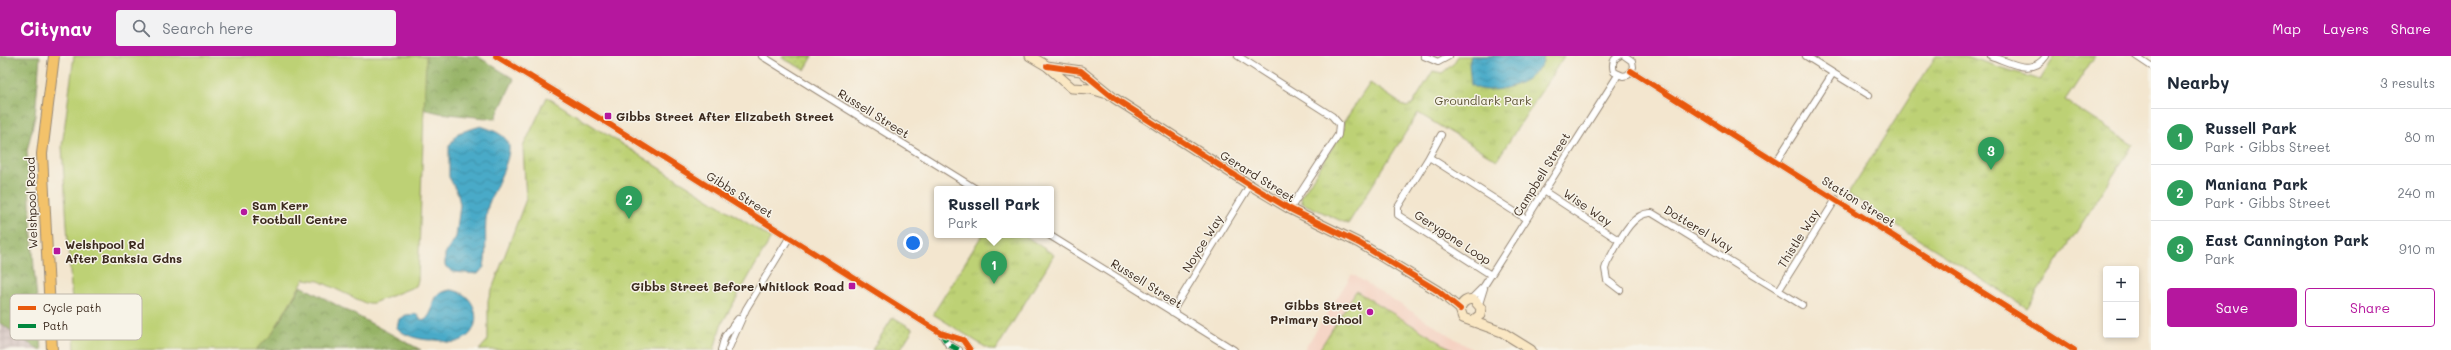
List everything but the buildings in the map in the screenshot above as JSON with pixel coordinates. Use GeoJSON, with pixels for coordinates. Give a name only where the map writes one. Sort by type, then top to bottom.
{"type":"FeatureCollection","features":[{"type":"Feature","properties":{"kind":"main road","name":"Welshpool Road"},"geometry":{"type":"LineString","coordinates":[[49,294],[42,154],[54,56]]}},
{"type":"Feature","properties":{"kind":"main road","name":"Welshpool Road"},"geometry":{"type":"LineString","coordinates":[[51,340],[52,350]]}},
{"type":"Feature","properties":{"kind":"street","name":"Gibbs Street"},"geometry":{"type":"LineString","coordinates":[[496,56],[941,332],[963,340],[970,350]]}},
{"type":"Feature","properties":{"kind":"street","name":"Russell Street"},"geometry":{"type":"LineString","coordinates":[[762,56],[971,186]]}},
{"type":"Feature","properties":{"kind":"street","name":"Gerard Street"},"geometry":{"type":"LineString","coordinates":[[1030,56],[1047,66],[1072,88],[1091,89],[1114,98]]}},
{"type":"Feature","properties":{"kind":"street"},"geometry":{"type":"LineString","coordinates":[[1238,56],[1332,116],[1338,124],[1338,135],[1290,209]]}},
{"type":"Feature","properties":{"kind":"street"},"geometry":{"type":"LineString","coordinates":[[1424,56],[1438,62],[1449,56]]}},
{"type":"Feature","properties":{"kind":"street"},"geometry":{"type":"LineString","coordinates":[[1607,56],[1614,60]]}},
{"type":"Feature","properties":{"kind":"street"},"geometry":{"type":"LineString","coordinates":[[1620,56],[1614,60],[1612,66],[1618,75],[1628,75],[1631,71],[1632,61],[1628,56]]}},
{"type":"Feature","properties":{"kind":"street"},"geometry":{"type":"LineString","coordinates":[[1806,56],[1869,95]]}},
{"type":"Feature","properties":{"kind":"street"},"geometry":{"type":"LineString","coordinates":[[1991,56],[2026,68],[2036,67],[2046,56]]}},
{"type":"Feature","properties":{"kind":"street"},"geometry":{"type":"LineString","coordinates":[[2136,56],[2151,66]]}},
{"type":"Feature","properties":{"kind":"street","name":"Gerard Street"},"geometry":{"type":"LineString","coordinates":[[1047,66],[1081,71],[1114,98],[1250,185],[1290,209],[1359,244],[1438,291],[1460,309],[1463,318],[1502,332],[1531,350]]}},
{"type":"Feature","properties":{"kind":"street","name":"Station Street"},"geometry":{"type":"LineString","coordinates":[[1631,71],[2074,350]]}},
{"type":"Feature","properties":{"kind":"street"},"geometry":{"type":"LineString","coordinates":[[1776,162],[1833,73]]}},
{"type":"Feature","properties":{"kind":"street","name":"Campbell Street"},"geometry":{"type":"LineString","coordinates":[[1474,304],[1526,219],[1618,75]]}},
{"type":"Feature","properties":{"kind":"street","name":"Gerygone Loop"},"geometry":{"type":"LineString","coordinates":[[1442,135],[1398,207],[1398,215],[1491,275]]}},
{"type":"Feature","properties":{"kind":"street"},"geometry":{"type":"LineString","coordinates":[[1429,157],[1526,219]]}},
{"type":"Feature","properties":{"kind":"street","name":"Noyce Way"},"geometry":{"type":"LineString","coordinates":[[1172,312],[1250,185]]}},
{"type":"Feature","properties":{"kind":"street","name":"Wise Way"},"geometry":{"type":"LineString","coordinates":[[1544,191],[1620,241]]}},
{"type":"Feature","properties":{"kind":"street","name":"Thistle Way"},"geometry":{"type":"LineString","coordinates":[[1779,290],[1836,199]]}},
{"type":"Feature","properties":{"kind":"street","name":"Dotterel Way"},"geometry":{"type":"LineString","coordinates":[[1620,290],[1607,280],[1605,269],[1620,241],[1640,214],[1652,213],[1779,290],[1802,306]]}},
{"type":"Feature","properties":{"kind":"street"},"geometry":{"type":"LineString","coordinates":[[720,350],[725,336],[746,309],[789,238]]}},
{"type":"Feature","properties":{"kind":"street","name":"Russell Street"},"geometry":{"type":"LineString","coordinates":[[1054,238],[1234,350]]}},
{"type":"Feature","properties":{"kind":"street","name":"Gerard Street"},"geometry":{"type":"LineString","coordinates":[[1438,291],[1474,304],[1502,332]]}},
{"type":"Feature","properties":{"kind":"street"},"geometry":{"type":"LineString","coordinates":[[1460,309],[1474,304],[1478,318],[1472,321]]}},
{"type":"Feature","properties":{"kind":"street"},"geometry":{"type":"LineString","coordinates":[[728,350],[746,309]]}},
{"type":"Feature","properties":{"kind":"street","name":"Gibbs Street"},"geometry":{"type":"LineString","coordinates":[[941,332],[948,344],[959,350]]}},
{"type":"Feature","properties":{"kind":"shaded area","name":"Gibbs Street Primary School"},"geometry":{"type":"Polygon","coordinates":[[[1352,274],[1473,350],[1304,350],[1352,274]]]}},
{"type":"Feature","properties":{"kind":"shaded area"},"geometry":{"type":"Polygon","coordinates":[[[0,323],[10,330],[10,340],[25,340],[39,350],[0,350],[0,323]]]}},
{"type":"Feature","properties":{"kind":"green space"},"geometry":{"type":"Polygon","coordinates":[[[0,56],[40,56],[35,116],[27,151],[36,294],[10,294],[10,330],[0,323],[0,56]]]}},
{"type":"Feature","properties":{"kind":"green space","name":"Sam Kerr Football Centre"},"geometry":{"type":"Polygon","coordinates":[[[74,56],[426,56],[418,281],[416,286],[373,303],[365,303],[319,281],[304,279],[271,335],[255,350],[75,350],[74,340],[142,340],[142,294],[71,294],[62,146],[74,56]]]}},
{"type":"Feature","properties":{"kind":"green space"},"geometry":{"type":"Polygon","coordinates":[[[400,56],[477,56],[514,79],[495,119],[440,113],[402,104],[400,56]]]}},
{"type":"Feature","properties":{"kind":"green space"},"geometry":{"type":"Polygon","coordinates":[[[783,56],[813,56],[805,70],[782,58],[783,56]]]}},
{"type":"Feature","properties":{"kind":"green space","name":"Groundlark Park"},"geometry":{"type":"Polygon","coordinates":[[[1458,56],[1564,56],[1497,160],[1418,113],[1348,224],[1302,203],[1301,197],[1344,129],[1343,123],[1370,83],[1406,107],[1412,105],[1433,71],[1442,73],[1453,64],[1458,56]]]}},
{"type":"Feature","properties":{"kind":"green space"},"geometry":{"type":"Polygon","coordinates":[[[1936,56],[1966,56],[2040,80],[2055,56],[2095,56],[2065,101],[2133,145],[2027,308],[1848,194],[1936,56]]]}},
{"type":"Feature","properties":{"kind":"green space"},"geometry":{"type":"Polygon","coordinates":[[[547,97],[771,238],[721,325],[714,350],[479,350],[488,340],[488,300],[526,199],[523,147],[547,97]]]}},
{"type":"Feature","properties":{"kind":"green space"},"geometry":{"type":"Polygon","coordinates":[[[980,238],[1028,238],[1054,255],[996,350],[990,350],[933,314],[980,238]]]}},
{"type":"Feature","properties":{"kind":"green space"},"geometry":{"type":"Polygon","coordinates":[[[301,286],[421,350],[255,350],[271,335],[301,286]]]}},
{"type":"Feature","properties":{"kind":"green space","name":"Gibbs Street Primary School"},"geometry":{"type":"Polygon","coordinates":[[[1356,291],[1453,350],[1319,350],[1356,291]]]}},
{"type":"Feature","properties":{"kind":"green space"},"geometry":{"type":"Polygon","coordinates":[[[893,317],[913,329],[900,350],[872,350],[893,317]]]}},
{"type":"Feature","properties":{"kind":"green space"},"geometry":{"type":"Polygon","coordinates":[[[25,340],[41,340],[42,350],[39,350],[25,340]]]}},
{"type":"Feature","properties":{"kind":"water"},"geometry":{"type":"Polygon","coordinates":[[[1471,56],[1544,56],[1541,65],[1525,80],[1514,86],[1490,90],[1480,89],[1471,85],[1469,64],[1471,56]]]}},
{"type":"Feature","properties":{"kind":"water"},"geometry":{"type":"Polygon","coordinates":[[[481,126],[502,136],[508,142],[509,152],[505,167],[488,206],[484,267],[478,274],[453,272],[445,266],[445,254],[456,237],[460,205],[458,194],[449,177],[449,146],[458,133],[481,126]]]}},
{"type":"Feature","properties":{"kind":"water"},"geometry":{"type":"Polygon","coordinates":[[[450,290],[460,293],[468,298],[473,305],[476,314],[472,331],[466,338],[456,342],[422,339],[408,335],[397,328],[399,319],[406,315],[417,314],[420,319],[425,320],[431,311],[434,299],[437,295],[450,290]]]}},
{"type":"Feature","properties":{"kind":"marked path"},"geometry":{"type":"LineString","coordinates":[[941,333],[948,344],[959,350]]}},
{"type":"Feature","properties":{"kind":"cycle path"},"geometry":{"type":"LineString","coordinates":[[496,56],[612,126],[941,333],[963,340],[970,350]]}},
{"type":"Feature","properties":{"kind":"cycle path"},"geometry":{"type":"LineString","coordinates":[[1047,66],[1081,71],[1114,98],[1250,185],[1290,209],[1359,243],[1438,291],[1460,309]]}},
{"type":"Feature","properties":{"kind":"cycle path"},"geometry":{"type":"LineString","coordinates":[[1631,71],[2074,350]]}},
{"type":"Feature","properties":{"kind":"place","name":"Gibbs Street After Elizabeth Street"},"geometry":{"type":"Point","coordinates":[608,116]}},
{"type":"Feature","properties":{"kind":"place","name":"East Cannington Park"},"geometry":{"type":"Point","coordinates":[1991,170]}},
{"type":"Feature","properties":{"kind":"place","name":"Sam Kerr Football Centre"},"geometry":{"type":"Point","coordinates":[244,212]}},
{"type":"Feature","properties":{"kind":"place","name":"Maniana Park"},"geometry":{"type":"Point","coordinates":[629,219]}},
{"type":"Feature","properties":{"kind":"place","name":"Welshpool Rd After Banksia Gdns"},"geometry":{"type":"Point","coordinates":[57,251]}},
{"type":"Feature","properties":{"kind":"place","name":"Russell Park"},"geometry":{"type":"Point","coordinates":[994,284]}},
{"type":"Feature","properties":{"kind":"place","name":"Gibbs Street Before Whitlock Road"},"geometry":{"type":"Point","coordinates":[852,286]}},
{"type":"Feature","properties":{"kind":"place","name":"Gibbs Street Primary School"},"geometry":{"type":"Point","coordinates":[1370,312]}}]}
